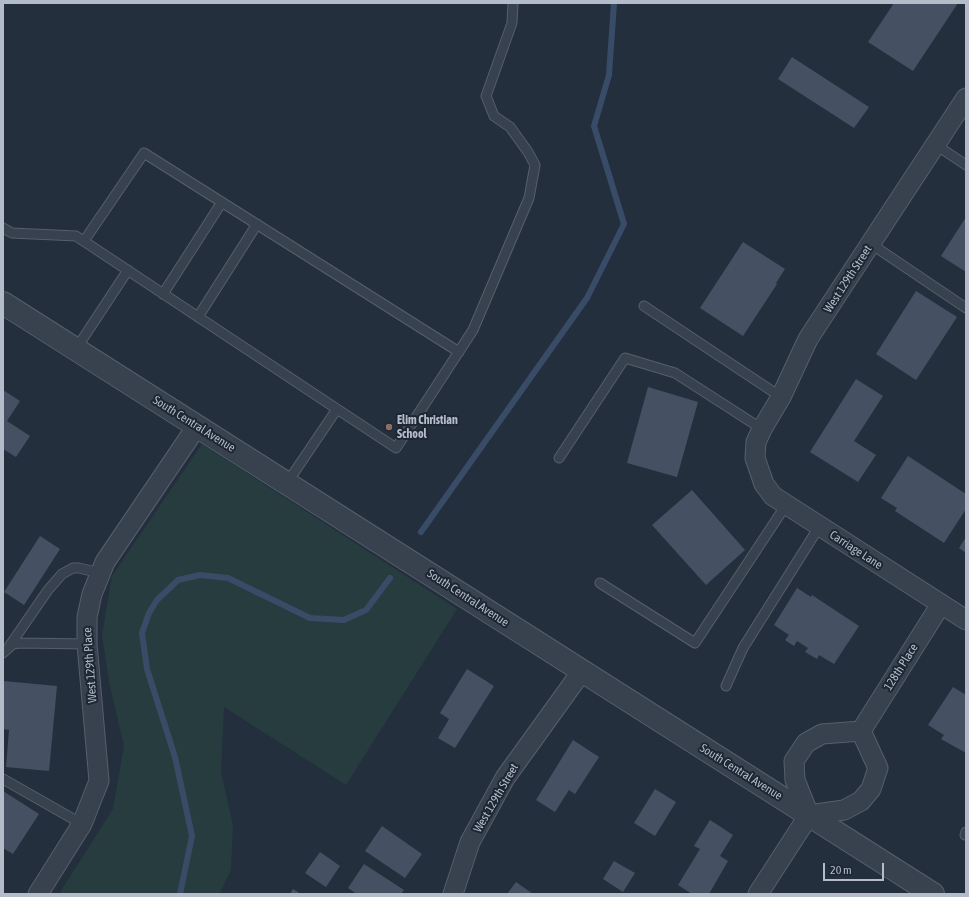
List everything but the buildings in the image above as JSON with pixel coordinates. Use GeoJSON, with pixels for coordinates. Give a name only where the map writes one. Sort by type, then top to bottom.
{"type":"FeatureCollection","features":[{"type":"Feature","properties":{"kind":"street","name":"West 129th Street"},"geometry":{"type":"LineString","coordinates":[[758,470],[755,458],[756,442],[781,397],[808,339],[966,98]]}},
{"type":"Feature","properties":{"kind":"street","name":"South Central Avenue"},"geometry":{"type":"LineString","coordinates":[[3,303],[933,894]]}},
{"type":"Feature","properties":{"kind":"street","name":"West 129th Place"},"geometry":{"type":"LineString","coordinates":[[38,894],[82,824],[99,781],[87,644],[87,617],[100,573],[197,426]]}},
{"type":"Feature","properties":{"kind":"street","name":"Carriage Lane"},"geometry":{"type":"LineString","coordinates":[[758,470],[764,484],[772,496],[966,620]]}},
{"type":"Feature","properties":{"kind":"street","name":"128th Place"},"geometry":{"type":"LineString","coordinates":[[861,731],[941,604]]}},
{"type":"Feature","properties":{"kind":"street","name":"West 129th Street"},"geometry":{"type":"LineString","coordinates":[[453,894],[470,842],[505,778],[582,671]]}},
{"type":"Feature","properties":{"kind":"street"},"geometry":{"type":"LineString","coordinates":[[758,894],[809,815],[844,810],[861,801],[871,789],[878,768],[861,731],[822,734],[806,743],[794,761],[794,780],[809,815]]}},
{"type":"Feature","properties":{"kind":"lane"},"geometry":{"type":"LineString","coordinates":[[3,228],[12,233],[76,236],[396,448],[473,330],[529,198],[535,165],[528,152],[510,127],[494,116],[486,96],[512,23],[513,3]]}},
{"type":"Feature","properties":{"kind":"lane"},"geometry":{"type":"LineString","coordinates":[[936,145],[966,165]]}},
{"type":"Feature","properties":{"kind":"lane"},"geometry":{"type":"LineString","coordinates":[[84,242],[144,153],[459,352]]}},
{"type":"Feature","properties":{"kind":"lane"},"geometry":{"type":"LineString","coordinates":[[163,294],[222,202]]}},
{"type":"Feature","properties":{"kind":"lane"},"geometry":{"type":"LineString","coordinates":[[198,317],[257,224]]}},
{"type":"Feature","properties":{"kind":"lane"},"geometry":{"type":"LineString","coordinates":[[871,244],[966,308]]}},
{"type":"Feature","properties":{"kind":"lane"},"geometry":{"type":"LineString","coordinates":[[76,349],[128,270]]}},
{"type":"Feature","properties":{"kind":"lane"},"geometry":{"type":"LineString","coordinates":[[644,306],[781,397]]}},
{"type":"Feature","properties":{"kind":"lane"},"geometry":{"type":"LineString","coordinates":[[559,458],[625,358],[675,373],[762,429]]}},
{"type":"Feature","properties":{"kind":"lane"},"geometry":{"type":"LineString","coordinates":[[287,483],[337,409]]}},
{"type":"Feature","properties":{"kind":"lane"},"geometry":{"type":"LineString","coordinates":[[600,583],[695,643],[786,505]]}},
{"type":"Feature","properties":{"kind":"lane"},"geometry":{"type":"LineString","coordinates":[[726,686],[743,648],[819,526]]}},
{"type":"Feature","properties":{"kind":"lane"},"geometry":{"type":"LineString","coordinates":[[6,650],[48,590],[62,574],[66,571],[79,568],[100,573]]}},
{"type":"Feature","properties":{"kind":"lane"},"geometry":{"type":"LineString","coordinates":[[6,650],[13,644],[19,643],[87,644]]}},
{"type":"Feature","properties":{"kind":"lane"},"geometry":{"type":"LineString","coordinates":[[3,779],[82,824]]}},
{"type":"Feature","properties":{"kind":"green space"},"geometry":{"type":"Polygon","coordinates":[[[202,444],[457,609],[346,785],[224,707],[221,772],[233,825],[231,870],[219,894],[59,894],[113,809],[124,746],[109,682],[102,635],[112,576],[202,444]]]}},
{"type":"Feature","properties":{"kind":"waterway"},"geometry":{"type":"LineString","coordinates":[[421,532],[587,298],[624,224],[594,126],[609,75],[614,3]]}},
{"type":"Feature","properties":{"kind":"waterway"},"geometry":{"type":"LineString","coordinates":[[180,894],[192,836],[175,757],[147,669],[142,633],[149,613],[157,600],[178,580],[200,575],[228,578],[310,618],[344,620],[366,610],[390,578]]}},
{"type":"Feature","properties":{"kind":"place","name":"Elim Christian School"},"geometry":{"type":"Point","coordinates":[389,427]}}]}
